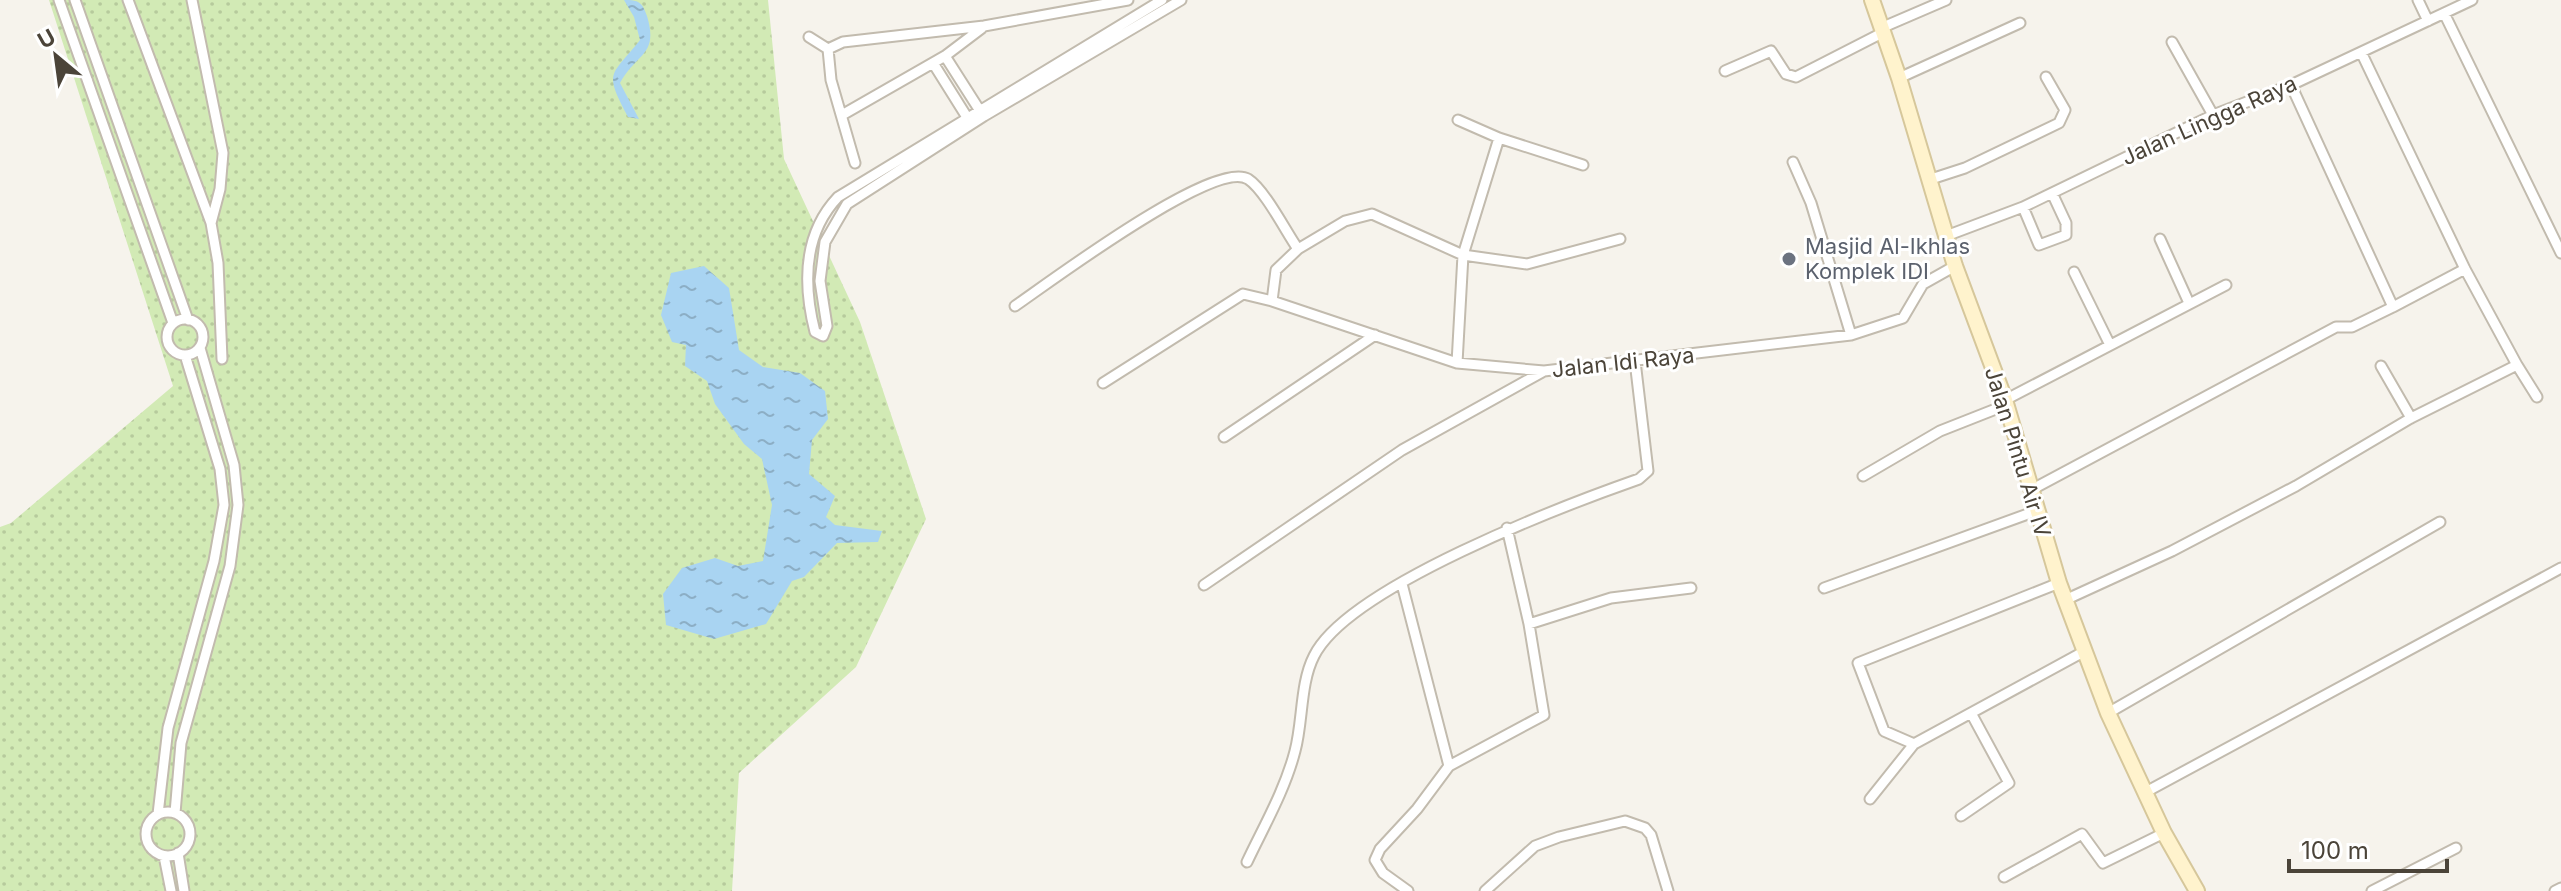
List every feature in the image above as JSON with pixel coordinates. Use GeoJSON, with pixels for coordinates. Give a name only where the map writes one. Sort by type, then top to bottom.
{"type":"FeatureCollection","features":[{"type":"Feature","properties":{"kind":"main road","name":"Jalan Pintu Air IV"},"geometry":{"type":"LineString","coordinates":[[1872,0],[1899,78],[1955,266],[2006,402],[2065,600],[2108,713],[2144,793],[2197,891]]}},
{"type":"Feature","properties":{"kind":"street"},"geometry":{"type":"LineString","coordinates":[[59,0],[173,323]]}},
{"type":"Feature","properties":{"kind":"street"},"geometry":{"type":"LineString","coordinates":[[75,0],[188,320],[202,330],[200,348],[234,465],[238,505],[230,566],[186,719],[175,813],[189,829],[188,843],[178,853],[164,856],[152,850],[146,838],[148,824],[158,814],[168,728],[221,532],[224,505],[220,469],[185,355]]}},
{"type":"Feature","properties":{"kind":"street"},"geometry":{"type":"LineString","coordinates":[[128,0],[211,223],[218,263],[222,359]]}},
{"type":"Feature","properties":{"kind":"street"},"geometry":{"type":"LineString","coordinates":[[192,0],[223,153],[220,189],[211,223]]}},
{"type":"Feature","properties":{"kind":"street"},"geometry":{"type":"LineString","coordinates":[[828,49],[843,42],[984,26],[1128,0]]}},
{"type":"Feature","properties":{"kind":"street"},"geometry":{"type":"LineString","coordinates":[[1082,54],[1162,0]]}},
{"type":"Feature","properties":{"kind":"street"},"geometry":{"type":"LineString","coordinates":[[970,121],[845,190],[828,207],[815,231],[807,261],[813,327],[818,335],[823,336],[827,326],[821,260],[828,232],[839,213],[858,196],[982,113],[1181,0]]}},
{"type":"Feature","properties":{"kind":"street"},"geometry":{"type":"LineString","coordinates":[[1725,71],[1771,51],[1786,74],[1796,77],[1882,30],[1946,0]]}},
{"type":"Feature","properties":{"kind":"street"},"geometry":{"type":"LineString","coordinates":[[2418,0],[2428,21]]}},
{"type":"Feature","properties":{"kind":"street","name":"Jalan Lingga Raya"},"geometry":{"type":"LineString","coordinates":[[1946,236],[2023,207],[2213,115],[2291,85],[2472,0]]}},
{"type":"Feature","properties":{"kind":"street"},"geometry":{"type":"LineString","coordinates":[[2444,13],[2561,253]]}},
{"type":"Feature","properties":{"kind":"street"},"geometry":{"type":"LineString","coordinates":[[1899,78],[2020,23]]}},
{"type":"Feature","properties":{"kind":"street"},"geometry":{"type":"LineString","coordinates":[[842,115],[945,56],[984,26]]}},
{"type":"Feature","properties":{"kind":"street"},"geometry":{"type":"LineString","coordinates":[[809,37],[828,49]]}},
{"type":"Feature","properties":{"kind":"street"},"geometry":{"type":"LineString","coordinates":[[2172,42],[2213,115]]}},
{"type":"Feature","properties":{"kind":"street"},"geometry":{"type":"LineString","coordinates":[[828,49],[831,80],[855,163]]}},
{"type":"Feature","properties":{"kind":"street"},"geometry":{"type":"LineString","coordinates":[[2361,52],[2465,269],[2537,397]]}},
{"type":"Feature","properties":{"kind":"street"},"geometry":{"type":"LineString","coordinates":[[945,56],[982,113]]}},
{"type":"Feature","properties":{"kind":"street"},"geometry":{"type":"LineString","coordinates":[[933,63],[970,121]]}},
{"type":"Feature","properties":{"kind":"street"},"geometry":{"type":"LineString","coordinates":[[1928,180],[1965,168],[2059,123],[2065,110],[2046,77]]}},
{"type":"Feature","properties":{"kind":"street"},"geometry":{"type":"LineString","coordinates":[[2291,85],[2393,307]]}},
{"type":"Feature","properties":{"kind":"street"},"geometry":{"type":"LineString","coordinates":[[1458,120],[1499,138],[1583,165]]}},
{"type":"Feature","properties":{"kind":"street"},"geometry":{"type":"LineString","coordinates":[[1457,363],[1463,255],[1499,138]]}},
{"type":"Feature","properties":{"kind":"street"},"geometry":{"type":"LineString","coordinates":[[1793,162],[1811,203],[1851,335]]}},
{"type":"Feature","properties":{"kind":"street"},"geometry":{"type":"LineString","coordinates":[[1015,306],[1156,211],[1209,181],[1230,176],[1247,179],[1298,249]]}},
{"type":"Feature","properties":{"kind":"street"},"geometry":{"type":"LineString","coordinates":[[2023,207],[2039,245],[2066,235],[2066,223],[2052,193]]}},
{"type":"Feature","properties":{"kind":"street"},"geometry":{"type":"LineString","coordinates":[[1272,301],[1276,270],[1298,249],[1345,221],[1372,214],[1463,255],[1527,264],[1620,239]]}},
{"type":"Feature","properties":{"kind":"street"},"geometry":{"type":"LineString","coordinates":[[2160,239],[2189,303]]}},
{"type":"Feature","properties":{"kind":"street","name":"Jalan Idi Raya"},"geometry":{"type":"LineString","coordinates":[[1103,383],[1243,294],[1457,363],[1544,371],[1851,335],[1903,318],[1923,284],[1955,266]]}},
{"type":"Feature","properties":{"kind":"street"},"geometry":{"type":"LineString","coordinates":[[2031,490],[2336,327],[2352,327],[2465,269]]}},
{"type":"Feature","properties":{"kind":"street"},"geometry":{"type":"LineString","coordinates":[[2074,272],[2110,345]]}},
{"type":"Feature","properties":{"kind":"street"},"geometry":{"type":"LineString","coordinates":[[1863,476],[1940,431],[2006,402],[2226,285]]}},
{"type":"Feature","properties":{"kind":"street"},"geometry":{"type":"LineString","coordinates":[[188,320],[173,323],[167,333],[168,344],[174,352],[185,355],[200,348]]}},
{"type":"Feature","properties":{"kind":"street"},"geometry":{"type":"LineString","coordinates":[[1224,437],[1375,335]]}},
{"type":"Feature","properties":{"kind":"street"},"geometry":{"type":"LineString","coordinates":[[1247,862],[1295,752],[1312,659],[1340,623],[1402,584],[1507,528],[1639,479],[1648,471],[1635,361]]}},
{"type":"Feature","properties":{"kind":"street"},"geometry":{"type":"LineString","coordinates":[[2065,600],[2255,507],[2411,418],[2517,365]]}},
{"type":"Feature","properties":{"kind":"street"},"geometry":{"type":"LineString","coordinates":[[2381,366],[2411,418]]}},
{"type":"Feature","properties":{"kind":"street"},"geometry":{"type":"LineString","coordinates":[[1204,585],[1402,450],[1544,371]]}},
{"type":"Feature","properties":{"kind":"street"},"geometry":{"type":"LineString","coordinates":[[220,469],[234,465]]}},
{"type":"Feature","properties":{"kind":"street"},"geometry":{"type":"LineString","coordinates":[[1824,588],[2036,511]]}},
{"type":"Feature","properties":{"kind":"street"},"geometry":{"type":"LineString","coordinates":[[2108,713],[2440,522]]}},
{"type":"Feature","properties":{"kind":"street"},"geometry":{"type":"LineString","coordinates":[[1408,891],[1383,873],[1376,854],[1449,766],[1544,715],[1529,624],[1507,528]]}},
{"type":"Feature","properties":{"kind":"street"},"geometry":{"type":"LineString","coordinates":[[2144,793],[2561,568]]}},
{"type":"Feature","properties":{"kind":"street"},"geometry":{"type":"LineString","coordinates":[[1914,744],[1884,731],[1858,663],[2059,583]]}},
{"type":"Feature","properties":{"kind":"street"},"geometry":{"type":"LineString","coordinates":[[1402,584],[1449,766]]}},
{"type":"Feature","properties":{"kind":"street"},"geometry":{"type":"LineString","coordinates":[[1529,624],[1611,598],[1691,588]]}},
{"type":"Feature","properties":{"kind":"street"},"geometry":{"type":"LineString","coordinates":[[1870,799],[1914,744],[2085,651]]}},
{"type":"Feature","properties":{"kind":"street"},"geometry":{"type":"LineString","coordinates":[[1961,816],[2009,783],[1971,713]]}},
{"type":"Feature","properties":{"kind":"street"},"geometry":{"type":"LineString","coordinates":[[158,814],[175,813]]}},
{"type":"Feature","properties":{"kind":"street"},"geometry":{"type":"LineString","coordinates":[[1485,891],[1535,846],[1625,821],[1645,828],[1651,835],[1668,891]]}},
{"type":"Feature","properties":{"kind":"street"},"geometry":{"type":"LineString","coordinates":[[2004,877],[2082,834],[2103,863],[2164,833]]}},
{"type":"Feature","properties":{"kind":"street"},"geometry":{"type":"LineString","coordinates":[[2372,891],[2456,848]]}},
{"type":"Feature","properties":{"kind":"street"},"geometry":{"type":"LineString","coordinates":[[178,853],[184,891]]}},
{"type":"Feature","properties":{"kind":"street"},"geometry":{"type":"LineString","coordinates":[[164,856],[171,891]]}},
{"type":"Feature","properties":{"kind":"street"},"geometry":{"type":"LineString","coordinates":[[2555,891],[2561,888]]}},
{"type":"Feature","properties":{"kind":"green space"},"geometry":{"type":"Polygon","coordinates":[[[49,0],[768,0],[784,159],[860,322],[926,519],[856,667],[739,773],[732,891],[0,891],[0,527],[11,523],[173,386],[49,0]]]}},
{"type":"Feature","properties":{"kind":"water"},"geometry":{"type":"Polygon","coordinates":[[[624,0],[637,1],[641,5],[650,29],[648,47],[620,83],[639,119],[628,117],[613,82],[617,68],[640,40],[634,17],[624,0]]]}},
{"type":"Feature","properties":{"kind":"water"},"geometry":{"type":"Polygon","coordinates":[[[704,266],[729,288],[739,350],[763,367],[800,373],[825,391],[828,419],[812,440],[809,474],[835,496],[826,517],[835,525],[882,531],[878,542],[837,543],[804,577],[792,581],[766,624],[714,639],[666,625],[663,594],[682,568],[715,558],[738,566],[763,561],[772,505],[762,459],[744,444],[715,404],[707,381],[685,366],[686,345],[672,342],[661,315],[671,273],[704,266]]]}},
{"type":"Feature","properties":{"kind":"place","name":"Masjid Al-Ikhlas Komplek IDI"},"geometry":{"type":"Point","coordinates":[1789,259]}}]}
